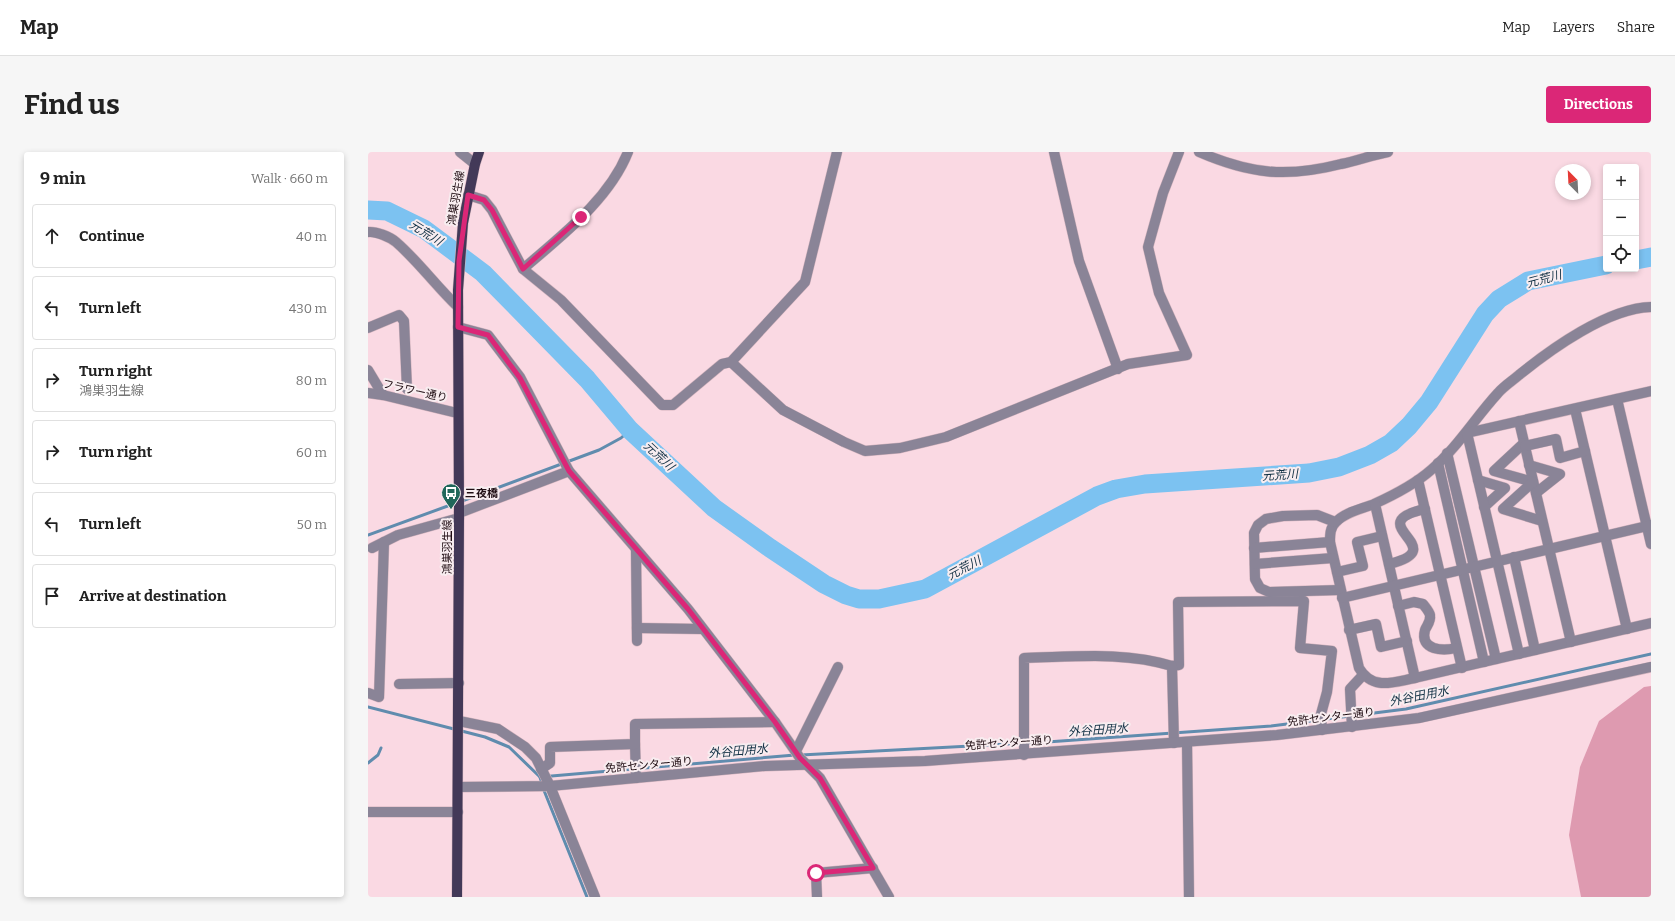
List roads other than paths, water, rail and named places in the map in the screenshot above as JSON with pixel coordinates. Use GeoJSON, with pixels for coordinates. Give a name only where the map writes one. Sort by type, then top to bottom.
{"type":"FeatureCollection","features":[{"type":"Feature","properties":{"kind":"main road","name":"鴻巣羽生線"},"geometry":{"type":"LineString","coordinates":[[457,897],[459,683],[458,290],[463,223],[474,164],[479,152]]}},
{"type":"Feature","properties":{"kind":"street"},"geometry":{"type":"LineString","coordinates":[[460,152],[474,164]]}},
{"type":"Feature","properties":{"kind":"street"},"geometry":{"type":"LineString","coordinates":[[523,269],[581,217],[607,188],[628,152]]}},
{"type":"Feature","properties":{"kind":"street"},"geometry":{"type":"LineString","coordinates":[[468,195],[484,200],[492,210],[523,269],[561,300],[662,405],[673,405],[722,364],[731,362],[805,282],[837,152]]}},
{"type":"Feature","properties":{"kind":"street"},"geometry":{"type":"LineString","coordinates":[[1054,152],[1079,261],[1118,369]]}},
{"type":"Feature","properties":{"kind":"street"},"geometry":{"type":"LineString","coordinates":[[731,362],[783,410],[844,442],[865,450],[900,448],[946,437],[1128,364],[1187,355],[1159,293],[1148,247],[1163,193],[1179,152]]}},
{"type":"Feature","properties":{"kind":"street"},"geometry":{"type":"LineString","coordinates":[[1199,152],[1221,161],[1251,170],[1276,173],[1312,170],[1388,152]]}},
{"type":"Feature","properties":{"kind":"street"},"geometry":{"type":"LineString","coordinates":[[368,232],[373,231],[395,241],[440,290],[458,307]]}},
{"type":"Feature","properties":{"kind":"street"},"geometry":{"type":"LineString","coordinates":[[1651,307],[1642,307],[1605,319],[1570,337],[1498,392],[1467,433],[1438,463],[1418,480],[1407,488],[1375,504],[1345,516],[1335,522],[1330,532],[1333,558],[1359,668],[1363,675],[1372,682],[1379,683],[1415,678],[1651,624]]}},
{"type":"Feature","properties":{"kind":"street"},"geometry":{"type":"LineString","coordinates":[[368,328],[399,315],[404,321],[407,389]]}},
{"type":"Feature","properties":{"kind":"street"},"geometry":{"type":"LineString","coordinates":[[458,327],[488,335],[520,378],[569,471],[702,629],[775,722],[800,758],[808,764],[820,778],[889,897]]}},
{"type":"Feature","properties":{"kind":"street"},"geometry":{"type":"LineString","coordinates":[[368,370],[383,395]]}},
{"type":"Feature","properties":{"kind":"street"},"geometry":{"type":"LineString","coordinates":[[1467,433],[1651,391]]}},
{"type":"Feature","properties":{"kind":"street","name":"フラワー通り"},"geometry":{"type":"LineString","coordinates":[[368,393],[383,395],[458,413]]}},
{"type":"Feature","properties":{"kind":"street"},"geometry":{"type":"LineString","coordinates":[[1617,399],[1649,525],[1651,544]]}},
{"type":"Feature","properties":{"kind":"street"},"geometry":{"type":"LineString","coordinates":[[1575,409],[1627,629]]}},
{"type":"Feature","properties":{"kind":"street"},"geometry":{"type":"LineString","coordinates":[[1519,421],[1571,642]]}},
{"type":"Feature","properties":{"kind":"street"},"geometry":{"type":"LineString","coordinates":[[1467,433],[1519,654]]}},
{"type":"Feature","properties":{"kind":"street"},"geometry":{"type":"LineString","coordinates":[[1533,482],[1494,471],[1525,445],[1556,439],[1560,458],[1585,452]]}},
{"type":"Feature","properties":{"kind":"street"},"geometry":{"type":"LineString","coordinates":[[1447,453],[1496,659]]}},
{"type":"Feature","properties":{"kind":"street"},"geometry":{"type":"LineString","coordinates":[[1438,463],[1484,662]]}},
{"type":"Feature","properties":{"kind":"street"},"geometry":{"type":"LineString","coordinates":[[1529,465],[1560,474],[1536,492]]}},
{"type":"Feature","properties":{"kind":"street"},"geometry":{"type":"LineString","coordinates":[[372,548],[398,535],[459,515],[569,471]]}},
{"type":"Feature","properties":{"kind":"street"},"geometry":{"type":"LineString","coordinates":[[1418,480],[1456,648],[1462,668]]}},
{"type":"Feature","properties":{"kind":"street"},"geometry":{"type":"LineString","coordinates":[[1478,480],[1505,488],[1484,507]]}},
{"type":"Feature","properties":{"kind":"street"},"geometry":{"type":"LineString","coordinates":[[1533,482],[1503,509],[1542,521]]}},
{"type":"Feature","properties":{"kind":"street"},"geometry":{"type":"LineString","coordinates":[[1375,504],[1415,678]]}},
{"type":"Feature","properties":{"kind":"street"},"geometry":{"type":"LineString","coordinates":[[1389,564],[1406,559],[1411,555],[1413,548],[1412,541],[1402,532],[1400,526],[1401,520],[1405,515],[1425,510]]}},
{"type":"Feature","properties":{"kind":"street"},"geometry":{"type":"LineString","coordinates":[[1335,522],[1317,515],[1283,516],[1266,519],[1258,525],[1254,533],[1254,548],[1255,579],[1260,588],[1269,592],[1341,594],[1394,586],[1649,525]]}},
{"type":"Feature","properties":{"kind":"street"},"geometry":{"type":"LineString","coordinates":[[1336,572],[1362,566],[1357,542],[1382,536]]}},
{"type":"Feature","properties":{"kind":"street"},"geometry":{"type":"LineString","coordinates":[[368,693],[379,697],[384,542]]}},
{"type":"Feature","properties":{"kind":"street"},"geometry":{"type":"LineString","coordinates":[[1254,548],[1330,542]]}},
{"type":"Feature","properties":{"kind":"street"},"geometry":{"type":"LineString","coordinates":[[636,550],[637,641]]}},
{"type":"Feature","properties":{"kind":"street"},"geometry":{"type":"LineString","coordinates":[[1514,557],[1535,650]]}},
{"type":"Feature","properties":{"kind":"street"},"geometry":{"type":"LineString","coordinates":[[1255,564],[1333,558]]}},
{"type":"Feature","properties":{"kind":"street"},"geometry":{"type":"LineString","coordinates":[[1024,755],[1024,658],[1125,656],[1154,660],[1172,666],[1179,665],[1178,602],[1304,601],[1300,648],[1332,651],[1327,692],[1321,714],[1322,730]]}},
{"type":"Feature","properties":{"kind":"street"},"geometry":{"type":"LineString","coordinates":[[1398,606],[1414,602],[1423,604],[1430,616],[1429,623],[1425,630],[1425,639],[1429,646],[1435,650],[1442,651],[1456,648]]}},
{"type":"Feature","properties":{"kind":"street"},"geometry":{"type":"LineString","coordinates":[[1349,630],[1376,624],[1381,647],[1406,641]]}},
{"type":"Feature","properties":{"kind":"street"},"geometry":{"type":"LineString","coordinates":[[637,628],[702,629]]}},
{"type":"Feature","properties":{"kind":"street"},"geometry":{"type":"LineString","coordinates":[[1172,666],[1174,743]]}},
{"type":"Feature","properties":{"kind":"street"},"geometry":{"type":"LineString","coordinates":[[796,751],[838,667]]}},
{"type":"Feature","properties":{"kind":"street","name":"免許センター通り"},"geometry":{"type":"LineString","coordinates":[[458,787],[550,786],[808,764],[925,761],[1024,755],[1352,728],[1425,717],[1651,667]]}},
{"type":"Feature","properties":{"kind":"street"},"geometry":{"type":"LineString","coordinates":[[1352,728],[1350,689],[1363,675]]}},
{"type":"Feature","properties":{"kind":"street"},"geometry":{"type":"LineString","coordinates":[[399,684],[459,683]]}},
{"type":"Feature","properties":{"kind":"street"},"geometry":{"type":"LineString","coordinates":[[458,721],[498,729],[525,747],[536,758],[550,786],[595,897]]}},
{"type":"Feature","properties":{"kind":"street"},"geometry":{"type":"LineString","coordinates":[[636,778],[635,724],[775,722]]}},
{"type":"Feature","properties":{"kind":"street"},"geometry":{"type":"LineString","coordinates":[[1187,742],[1189,897]]}},
{"type":"Feature","properties":{"kind":"street"},"geometry":{"type":"LineString","coordinates":[[541,769],[550,763],[550,747],[635,744]]}},
{"type":"Feature","properties":{"kind":"street"},"geometry":{"type":"LineString","coordinates":[[368,812],[458,812]]}},
{"type":"Feature","properties":{"kind":"street"},"geometry":{"type":"LineString","coordinates":[[817,897],[816,873],[873,868]]}},
{"type":"Feature","properties":{"kind":"waterway","name":"元荒川"},"geometry":{"type":"LineString","coordinates":[[368,210],[387,211],[424,229],[483,273],[587,379],[630,430],[714,508],[824,584],[846,595],[859,599],[879,599],[925,589],[1097,496],[1116,489],[1145,484],[1309,473],[1339,467],[1370,455],[1391,443],[1409,426],[1429,402],[1485,314],[1499,299],[1528,281],[1603,266]]}},
{"type":"Feature","properties":{"kind":"waterway","name":"元荒川"},"geometry":{"type":"LineString","coordinates":[[1639,259],[1651,257]]}},
{"type":"Feature","properties":{"kind":"waterway"},"geometry":{"type":"LineString","coordinates":[[462,501],[599,450],[621,438],[630,430]]}},
{"type":"Feature","properties":{"kind":"waterway"},"geometry":{"type":"LineString","coordinates":[[368,535],[456,503]]}},
{"type":"Feature","properties":{"kind":"waterway","name":"外谷田用水"},"geometry":{"type":"LineString","coordinates":[[801,755],[1047,742],[1271,726],[1406,709],[1651,654]]}},
{"type":"Feature","properties":{"kind":"waterway"},"geometry":{"type":"LineString","coordinates":[[368,707],[485,737],[509,747],[540,777],[543,788],[587,897]]}},
{"type":"Feature","properties":{"kind":"waterway"},"geometry":{"type":"LineString","coordinates":[[368,763],[378,755],[381,748]]}},
{"type":"Feature","properties":{"kind":"waterway","name":"外谷田用水"},"geometry":{"type":"LineString","coordinates":[[540,777],[795,755]]}},
{"type":"Feature","properties":{"kind":"place","name":"三夜橋"},"geometry":{"type":"Point","coordinates":[451,510]}}]}
